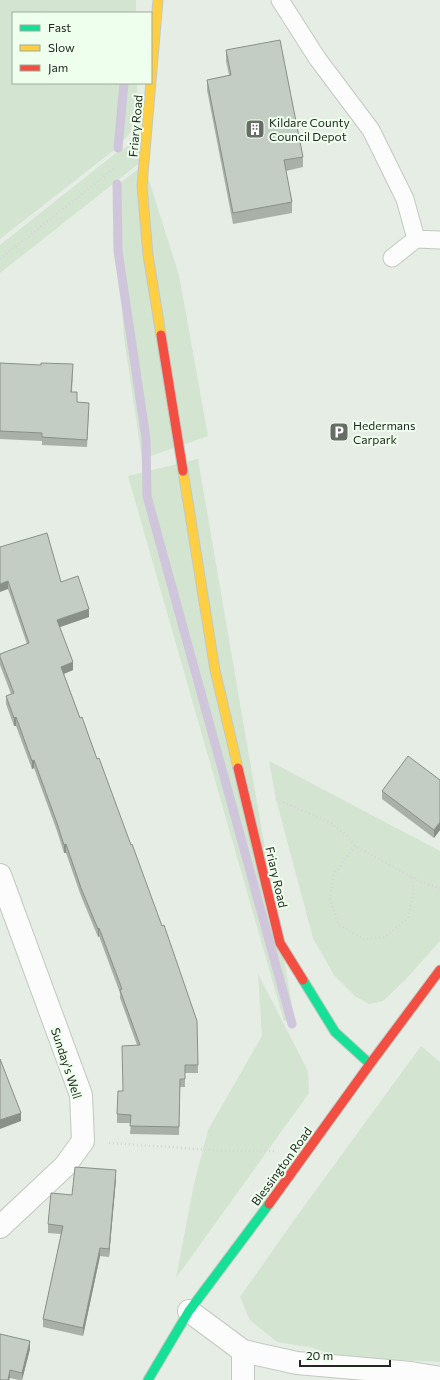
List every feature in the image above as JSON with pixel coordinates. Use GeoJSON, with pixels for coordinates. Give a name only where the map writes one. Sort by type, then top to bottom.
{"type":"FeatureCollection","features":[{"type":"Feature","properties":{"kind":"street","name":"Friary Road"},"geometry":{"type":"LineString","coordinates":[[152,70],[158,0]]}},
{"type":"Feature","properties":{"kind":"street","name":"Friary Road"},"geometry":{"type":"LineString","coordinates":[[151,84],[142,186],[148,255],[215,670],[280,943],[335,1032],[370,1064]]}},
{"type":"Feature","properties":{"kind":"street","name":"Sunday's Well"},"geometry":{"type":"LineString","coordinates":[[0,875],[80,1096],[83,1141]]}},
{"type":"Feature","properties":{"kind":"street","name":"Blessington Road"},"geometry":{"type":"LineString","coordinates":[[148,1380],[190,1312],[440,970]]}},
{"type":"Feature","properties":{"kind":"street"},"geometry":{"type":"LineString","coordinates":[[0,1227],[65,1166],[83,1141]]}},
{"type":"Feature","properties":{"kind":"street"},"geometry":{"type":"LineString","coordinates":[[190,1312],[243,1351],[297,1363],[411,1373],[440,1378]]}},
{"type":"Feature","properties":{"kind":"street"},"geometry":{"type":"LineString","coordinates":[[243,1351],[243,1380]]}},
{"type":"Feature","properties":{"kind":"lane"},"geometry":{"type":"LineString","coordinates":[[280,0],[317,58],[371,130],[405,199],[416,239]]}},
{"type":"Feature","properties":{"kind":"lane"},"geometry":{"type":"LineString","coordinates":[[392,258],[416,239],[440,240]]}},
{"type":"Feature","properties":{"kind":"path"},"geometry":{"type":"LineString","coordinates":[[0,259],[119,165]]}},
{"type":"Feature","properties":{"kind":"path"},"geometry":{"type":"LineString","coordinates":[[276,799],[331,823],[348,837],[355,846],[419,882],[440,888]]}},
{"type":"Feature","properties":{"kind":"path"},"geometry":{"type":"LineString","coordinates":[[355,846],[334,874],[330,899],[338,924],[363,939],[385,937],[408,918],[414,892],[411,877]]}},
{"type":"Feature","properties":{"kind":"path"},"geometry":{"type":"LineString","coordinates":[[83,1141],[228,1151],[274,1151]]}},
{"type":"Feature","properties":{"kind":"green space"},"geometry":{"type":"Polygon","coordinates":[[[0,0],[136,0],[136,12],[12,12],[12,84],[137,84],[137,89],[131,132],[114,150],[0,239],[0,0]]]}},
{"type":"Feature","properties":{"kind":"green space"},"geometry":{"type":"Polygon","coordinates":[[[137,141],[142,161],[0,273],[0,245],[116,153],[137,141]]]}},
{"type":"Feature","properties":{"kind":"green space"},"geometry":{"type":"Polygon","coordinates":[[[144,165],[179,275],[208,436],[142,459],[124,337],[113,188],[144,165]]]}},
{"type":"Feature","properties":{"kind":"green space"},"geometry":{"type":"Polygon","coordinates":[[[198,459],[294,1018],[284,1021],[128,476],[198,459]]]}},
{"type":"Feature","properties":{"kind":"green space"},"geometry":{"type":"Polygon","coordinates":[[[269,761],[440,851],[440,941],[406,979],[383,1001],[369,1004],[355,996],[334,975],[313,938],[276,799],[269,761]]]}},
{"type":"Feature","properties":{"kind":"green space"},"geometry":{"type":"Polygon","coordinates":[[[258,974],[308,1071],[309,1093],[176,1278],[194,1184],[208,1130],[262,1036],[258,974]]]}},
{"type":"Feature","properties":{"kind":"green space"},"geometry":{"type":"Polygon","coordinates":[[[421,1046],[440,1062],[440,1362],[342,1357],[310,1347],[277,1342],[250,1320],[240,1297],[421,1046]]]}},
{"type":"Feature","properties":{"kind":"building","name":"Kildare County Council Depot"},"geometry":{"type":"Polygon","coordinates":[[[280,40],[303,157],[284,160],[292,202],[233,213],[207,80],[231,75],[226,50],[280,40]]]}},
{"type":"Feature","properties":{"kind":"building"},"geometry":{"type":"Polygon","coordinates":[[[0,363],[41,365],[41,363],[73,364],[71,392],[77,392],[77,402],[89,403],[87,440],[42,437],[42,433],[0,431],[0,363]]]}},
{"type":"Feature","properties":{"kind":"building"},"geometry":{"type":"Polygon","coordinates":[[[47,533],[61,582],[78,576],[89,609],[57,620],[73,662],[61,667],[80,718],[82,717],[97,759],[99,758],[162,926],[164,925],[197,1021],[198,1065],[185,1065],[185,1079],[180,1079],[179,1127],[130,1126],[131,1115],[117,1114],[118,1091],[123,1091],[122,1046],[140,1045],[120,990],[122,989],[99,928],[98,929],[81,888],[66,844],[64,845],[34,760],[32,761],[16,717],[14,718],[6,696],[14,693],[0,654],[29,643],[8,581],[0,584],[0,547],[47,533]]]}},
{"type":"Feature","properties":{"kind":"building"},"geometry":{"type":"Polygon","coordinates":[[[408,756],[440,780],[440,822],[434,830],[382,791],[408,756]]]}},
{"type":"Feature","properties":{"kind":"building"},"geometry":{"type":"Polygon","coordinates":[[[0,1059],[21,1113],[0,1120],[0,1059]]]}},
{"type":"Feature","properties":{"kind":"building"},"geometry":{"type":"Polygon","coordinates":[[[75,1167],[116,1170],[109,1249],[100,1248],[83,1328],[43,1319],[63,1226],[48,1224],[51,1193],[72,1195],[75,1167]]]}},
{"type":"Feature","properties":{"kind":"building"},"geometry":{"type":"Polygon","coordinates":[[[0,1334],[30,1341],[22,1373],[10,1370],[8,1380],[0,1380],[0,1334]]]}},
{"type":"Feature","properties":{"kind":"waterway"},"geometry":{"type":"LineString","coordinates":[[118,148],[124,84]]}},
{"type":"Feature","properties":{"kind":"waterway"},"geometry":{"type":"LineString","coordinates":[[117,184],[118,251],[146,438],[147,496],[292,1024]]}},
{"type":"Feature","properties":{"kind":"traffic: fast"},"geometry":{"type":"LineString","coordinates":[[303,980],[335,1032],[370,1064]]}},
{"type":"Feature","properties":{"kind":"traffic: fast"},"geometry":{"type":"LineString","coordinates":[[148,1380],[189,1311],[269,1204]]}},
{"type":"Feature","properties":{"kind":"traffic: slow"},"geometry":{"type":"LineString","coordinates":[[152,70],[158,0]]}},
{"type":"Feature","properties":{"kind":"traffic: slow"},"geometry":{"type":"LineString","coordinates":[[151,84],[142,186],[148,255],[161,335]]}},
{"type":"Feature","properties":{"kind":"traffic: slow"},"geometry":{"type":"LineString","coordinates":[[183,471],[215,670],[238,768]]}},
{"type":"Feature","properties":{"kind":"traffic: jam"},"geometry":{"type":"LineString","coordinates":[[161,335],[183,471]]}},
{"type":"Feature","properties":{"kind":"traffic: jam"},"geometry":{"type":"LineString","coordinates":[[238,768],[280,943],[303,980]]}},
{"type":"Feature","properties":{"kind":"traffic: jam"},"geometry":{"type":"LineString","coordinates":[[269,1204],[440,970]]}},
{"type":"Feature","properties":{"kind":"place","name":"Kildare County Council Depot"},"geometry":{"type":"Point","coordinates":[255,129]}},
{"type":"Feature","properties":{"kind":"place","name":"Hedermans Carpark"},"geometry":{"type":"Point","coordinates":[339,432]}}]}
